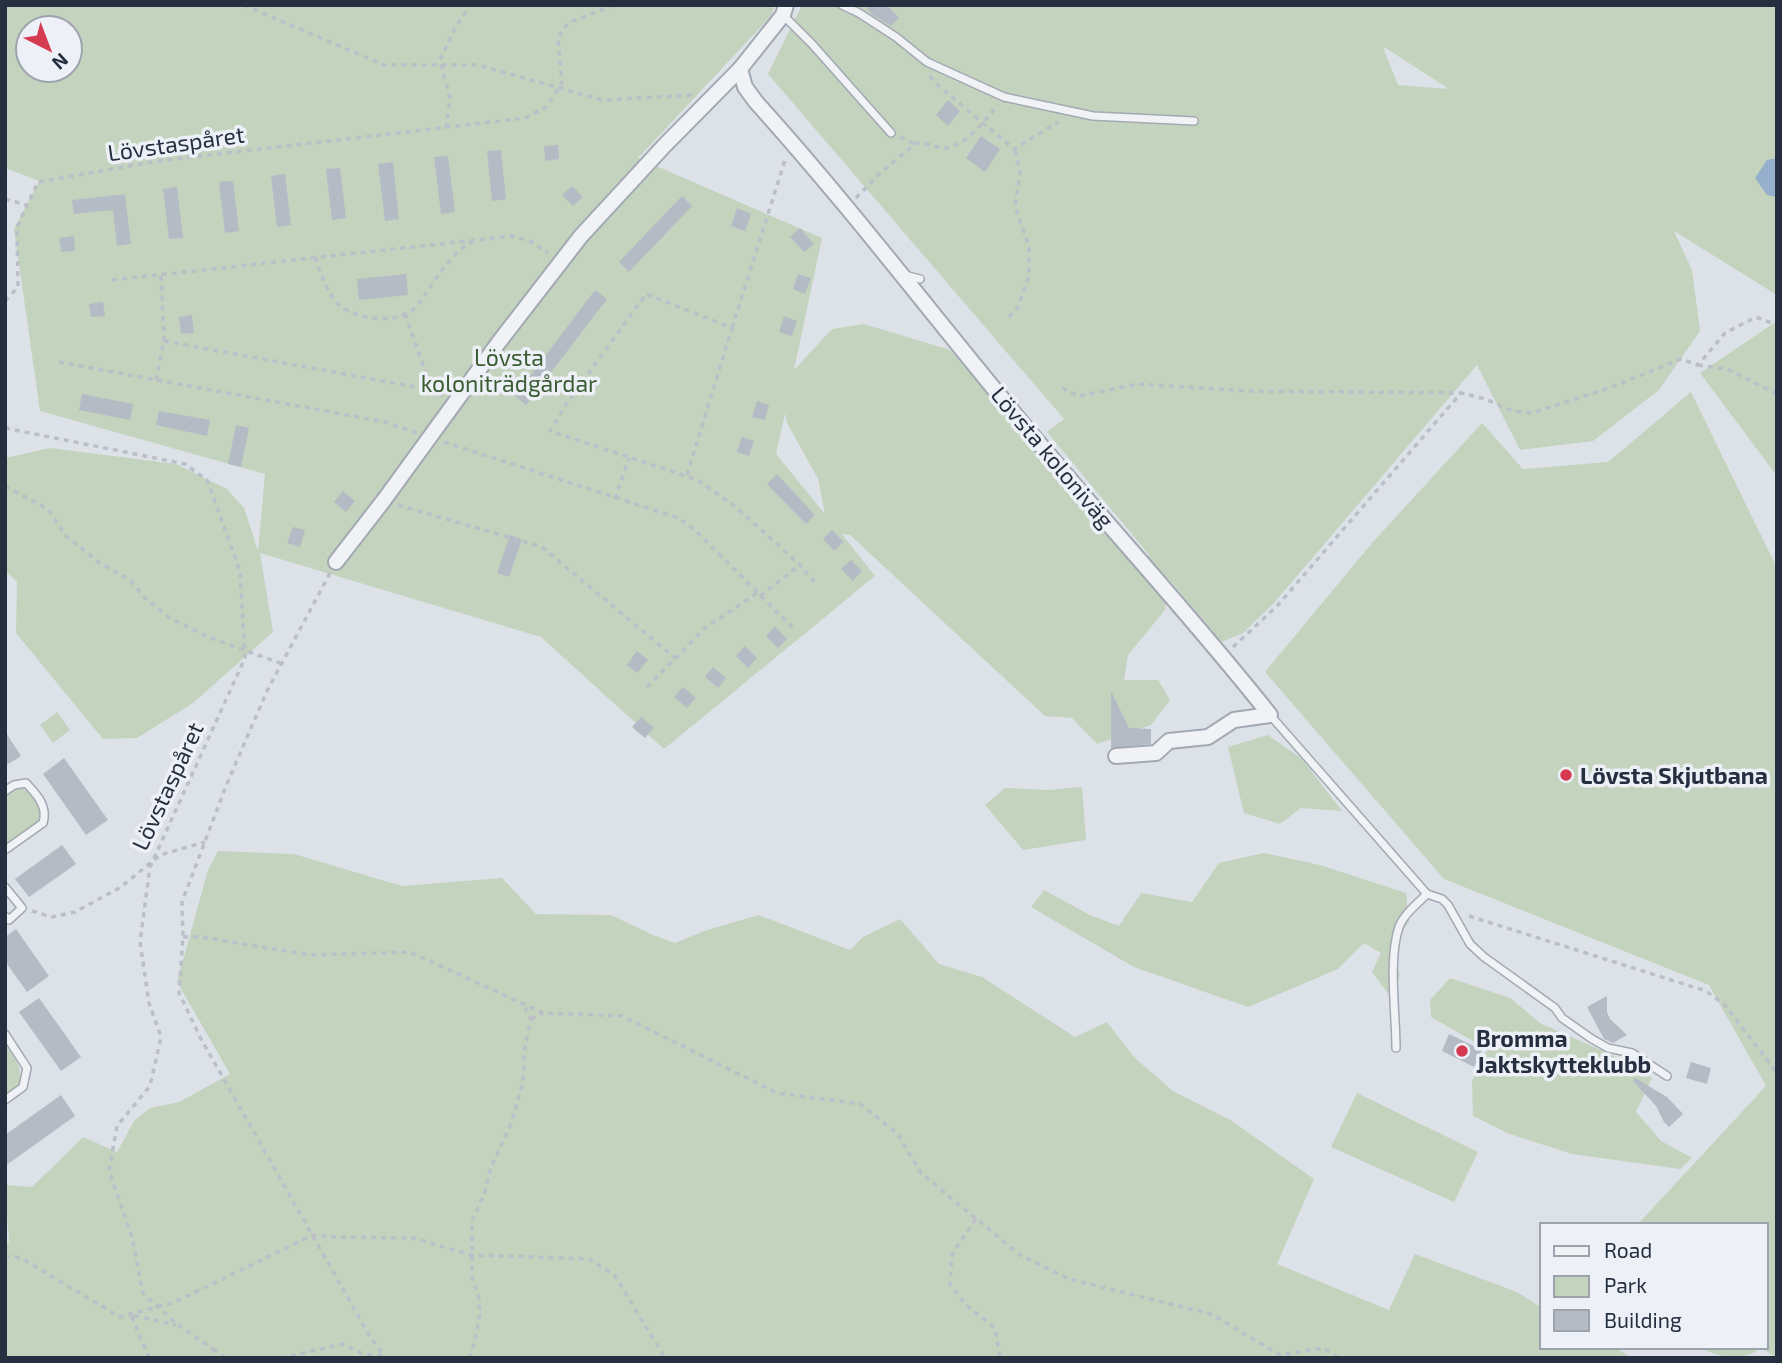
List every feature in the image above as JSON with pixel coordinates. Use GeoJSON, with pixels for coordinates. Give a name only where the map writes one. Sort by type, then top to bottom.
{"type":"FeatureCollection","features":[{"type":"Feature","properties":{"kind":"street"},"geometry":{"type":"LineString","coordinates":[[336,562],[561,262],[600,216],[740,69],[784,10]]}},
{"type":"Feature","properties":{"kind":"street","name":"Lövsta koloniväg"},"geometry":{"type":"LineString","coordinates":[[740,69],[745,87],[792,134],[901,274],[1025,426],[1223,656],[1270,715]]}},
{"type":"Feature","properties":{"kind":"street"},"geometry":{"type":"LineString","coordinates":[[1116,756],[1156,753],[1169,741],[1208,737],[1234,720],[1270,715]]}},
{"type":"Feature","properties":{"kind":"lane"},"geometry":{"type":"LineString","coordinates":[[842,5],[896,37],[927,62],[1004,97],[1093,116],[1194,121]]}},
{"type":"Feature","properties":{"kind":"lane"},"geometry":{"type":"LineString","coordinates":[[784,10],[891,133]]}},
{"type":"Feature","properties":{"kind":"lane"},"geometry":{"type":"LineString","coordinates":[[901,274],[920,279]]}},
{"type":"Feature","properties":{"kind":"lane"},"geometry":{"type":"LineString","coordinates":[[1270,715],[1427,894],[1442,899],[1448,905],[1470,944],[1484,957],[1536,993],[1555,1008],[1562,1018],[1592,1040],[1608,1048],[1632,1053],[1667,1076]]}},
{"type":"Feature","properties":{"kind":"lane"},"geometry":{"type":"LineString","coordinates":[[5,790],[26,783],[41,802],[46,814],[43,823],[5,849]]}},
{"type":"Feature","properties":{"kind":"lane"},"geometry":{"type":"LineString","coordinates":[[5,887],[22,908],[9,920],[5,916]]}},
{"type":"Feature","properties":{"kind":"lane"},"geometry":{"type":"LineString","coordinates":[[1396,1048],[1394,979],[1399,927],[1407,914],[1427,894]]}},
{"type":"Feature","properties":{"kind":"lane"},"geometry":{"type":"LineString","coordinates":[[5,1034],[27,1068],[23,1087],[5,1100]]}},
{"type":"Feature","properties":{"kind":"path"},"geometry":{"type":"LineString","coordinates":[[244,5],[384,65],[478,65],[602,100],[715,94]]}},
{"type":"Feature","properties":{"kind":"path"},"geometry":{"type":"LineString","coordinates":[[446,128],[450,98],[440,60],[470,5]]}},
{"type":"Feature","properties":{"kind":"path"},"geometry":{"type":"LineString","coordinates":[[559,88],[562,83],[558,38],[568,23],[614,5]]}},
{"type":"Feature","properties":{"kind":"path"},"geometry":{"type":"LineString","coordinates":[[927,62],[927,71],[934,82],[1014,149],[1020,173],[1015,206],[1029,247],[1029,276],[1018,307],[1009,317]]}},
{"type":"Feature","properties":{"kind":"path","name":"Lövstaspåret"},"geometry":{"type":"LineString","coordinates":[[5,301],[18,287],[17,227],[37,182],[158,161],[525,118],[546,107],[559,88]]}},
{"type":"Feature","properties":{"kind":"path"},"geometry":{"type":"LineString","coordinates":[[847,206],[880,173],[915,144],[921,142],[945,149],[957,145],[984,123],[1004,97]]}},
{"type":"Feature","properties":{"kind":"path"},"geometry":{"type":"LineString","coordinates":[[1014,149],[1072,113]]}},
{"type":"Feature","properties":{"kind":"path"},"geometry":{"type":"LineString","coordinates":[[687,475],[792,134]]}},
{"type":"Feature","properties":{"kind":"path"},"geometry":{"type":"LineString","coordinates":[[5,199],[27,205]]}},
{"type":"Feature","properties":{"kind":"path"},"geometry":{"type":"LineString","coordinates":[[112,280],[512,236],[532,242],[561,262]]}},
{"type":"Feature","properties":{"kind":"path"},"geometry":{"type":"LineString","coordinates":[[316,257],[331,296],[340,305],[354,313],[390,318],[405,314],[416,307],[450,260],[477,239]]}},
{"type":"Feature","properties":{"kind":"path"},"geometry":{"type":"LineString","coordinates":[[156,380],[163,341],[161,275]]}},
{"type":"Feature","properties":{"kind":"path"},"geometry":{"type":"LineString","coordinates":[[732,328],[646,294],[567,403],[550,431],[698,480],[736,507],[800,565],[816,584]]}},
{"type":"Feature","properties":{"kind":"path"},"geometry":{"type":"LineString","coordinates":[[405,314],[432,390]]}},
{"type":"Feature","properties":{"kind":"path"},"geometry":{"type":"LineString","coordinates":[[1698,365],[1725,333],[1756,317],[1777,325]]}},
{"type":"Feature","properties":{"kind":"path"},"geometry":{"type":"LineString","coordinates":[[163,341],[432,390],[455,401]]}},
{"type":"Feature","properties":{"kind":"path"},"geometry":{"type":"LineString","coordinates":[[1062,388],[1079,396],[1138,384],[1248,391],[1461,393],[1485,399],[1513,411],[1532,413],[1612,387],[1681,359],[1698,365],[1727,369],[1777,394]]}},
{"type":"Feature","properties":{"kind":"path"},"geometry":{"type":"LineString","coordinates":[[58,362],[385,422],[678,518],[696,531],[794,629]]}},
{"type":"Feature","properties":{"kind":"path"},"geometry":{"type":"LineString","coordinates":[[1223,656],[1278,605],[1461,393]]}},
{"type":"Feature","properties":{"kind":"path","name":"Lövstaspåret"},"geometry":{"type":"LineString","coordinates":[[5,428],[185,464],[207,480],[240,571],[245,658],[150,867],[140,943],[149,1003],[162,1037],[150,1086],[117,1126],[109,1171],[132,1237],[142,1293],[178,1325],[226,1358]]}},
{"type":"Feature","properties":{"kind":"path"},"geometry":{"type":"LineString","coordinates":[[615,499],[629,458]]}},
{"type":"Feature","properties":{"kind":"path"},"geometry":{"type":"LineString","coordinates":[[5,486],[48,509],[66,536],[100,563],[130,580],[145,598],[170,618],[208,636],[280,663]]}},
{"type":"Feature","properties":{"kind":"path"},"geometry":{"type":"LineString","coordinates":[[384,500],[542,547],[675,658]]}},
{"type":"Feature","properties":{"kind":"path"},"geometry":{"type":"LineString","coordinates":[[336,562],[280,663],[226,786],[182,902],[183,937],[179,993],[201,1039],[369,1335],[385,1357]]}},
{"type":"Feature","properties":{"kind":"path"},"geometry":{"type":"LineString","coordinates":[[648,687],[704,629],[776,584],[800,565]]}},
{"type":"Feature","properties":{"kind":"path"},"geometry":{"type":"LineString","coordinates":[[22,908],[52,916],[75,912],[121,887],[160,855],[205,842]]}},
{"type":"Feature","properties":{"kind":"path"},"geometry":{"type":"LineString","coordinates":[[1448,905],[1471,917],[1706,991],[1725,1005],[1777,1073]]}},
{"type":"Feature","properties":{"kind":"path"},"geometry":{"type":"LineString","coordinates":[[183,937],[202,937],[310,955],[410,952],[542,1013],[622,1016],[777,1093],[860,1104],[897,1133],[921,1172],[976,1219],[1020,1255],[1069,1279],[1211,1314],[1280,1355],[1322,1348],[1339,1358]]}},
{"type":"Feature","properties":{"kind":"path"},"geometry":{"type":"LineString","coordinates":[[469,1358],[480,1315],[479,1298],[472,1277],[472,1221],[484,1195],[491,1167],[511,1124],[523,1083],[525,1046],[531,1019],[523,1004]]}},
{"type":"Feature","properties":{"kind":"path"},"geometry":{"type":"LineString","coordinates":[[531,1019],[542,1013]]}},
{"type":"Feature","properties":{"kind":"path"},"geometry":{"type":"LineString","coordinates":[[976,1219],[952,1254],[950,1285],[966,1305],[995,1328],[1000,1358]]}},
{"type":"Feature","properties":{"kind":"path"},"geometry":{"type":"LineString","coordinates":[[5,1256],[21,1258],[120,1318],[176,1303],[313,1235],[414,1238],[471,1255],[590,1259],[615,1276],[665,1358]]}},
{"type":"Feature","properties":{"kind":"path"},"geometry":{"type":"LineString","coordinates":[[131,1315],[178,1325]]}},
{"type":"Feature","properties":{"kind":"path"},"geometry":{"type":"LineString","coordinates":[[131,1315],[149,1358]]}},
{"type":"Feature","properties":{"kind":"path"},"geometry":{"type":"LineString","coordinates":[[281,1358],[343,1344],[363,1354],[385,1357]]}},
{"type":"Feature","properties":{"kind":"path"},"geometry":{"type":"LineString","coordinates":[[213,1349],[216,1358]]}},
{"type":"Feature","properties":{"kind":"green space","name":"Lövsta koloniträdgårdar"},"geometry":{"type":"Polygon","coordinates":[[[5,5],[775,5],[771,16],[638,158],[822,238],[794,370],[832,329],[864,324],[950,350],[1130,555],[1150,556],[1047,432],[1064,419],[768,74],[802,5],[1777,5],[1777,295],[1674,231],[1692,270],[1700,331],[1659,390],[1593,441],[1520,450],[1477,365],[1274,603],[1243,633],[1222,642],[1167,577],[1165,610],[1128,655],[1124,680],[1158,680],[1170,700],[1151,725],[1097,744],[1072,718],[1045,716],[850,535],[842,534],[875,576],[664,749],[541,637],[260,553],[273,632],[193,703],[137,738],[103,739],[16,633],[17,582],[5,570],[5,458],[50,448],[176,464],[227,489],[244,508],[258,551],[265,474],[40,411],[14,229],[39,181],[5,168],[5,5]],[[1384,47],[1398,85],[1449,89],[1384,47]],[[785,413],[776,454],[825,514],[818,479],[787,423],[785,413]]]}},
{"type":"Feature","properties":{"kind":"green space"},"geometry":{"type":"Polygon","coordinates":[[[1777,321],[1777,476],[1700,373],[1777,321]]]}},
{"type":"Feature","properties":{"kind":"green space","name":"Lövsta Skjutbana"},"geometry":{"type":"Polygon","coordinates":[[[1691,392],[1777,568],[1777,1358],[1763,1349],[1768,1349],[1768,1223],[1639,1223],[1766,1086],[1709,985],[1444,879],[1265,672],[1372,543],[1482,423],[1523,469],[1608,462],[1691,392]]]}},
{"type":"Feature","properties":{"kind":"green space"},"geometry":{"type":"Polygon","coordinates":[[[57,712],[70,730],[53,743],[40,725],[57,712]]]}},
{"type":"Feature","properties":{"kind":"green space"},"geometry":{"type":"Polygon","coordinates":[[[1268,735],[1302,759],[1342,811],[1301,808],[1280,824],[1244,813],[1228,747],[1268,735]]]}},
{"type":"Feature","properties":{"kind":"green space"},"geometry":{"type":"Polygon","coordinates":[[[19,787],[29,792],[36,801],[41,822],[5,846],[5,794],[19,787]]]}},
{"type":"Feature","properties":{"kind":"green space"},"geometry":{"type":"Polygon","coordinates":[[[1082,787],[1086,840],[1023,850],[985,805],[1005,788],[1048,790],[1082,787]]]}},
{"type":"Feature","properties":{"kind":"green space"},"geometry":{"type":"Polygon","coordinates":[[[218,851],[294,854],[402,886],[502,878],[536,914],[611,915],[675,943],[707,930],[759,915],[850,950],[863,937],[900,919],[939,964],[982,977],[1075,1037],[1107,1022],[1134,1057],[1173,1091],[1232,1121],[1314,1179],[1277,1264],[1389,1310],[1415,1254],[1517,1292],[1540,1307],[1540,1349],[1618,1349],[1631,1358],[5,1358],[5,1246],[9,1242],[5,1185],[32,1187],[83,1137],[117,1152],[134,1121],[150,1108],[179,1102],[230,1074],[177,982],[208,870],[218,851]]]}},
{"type":"Feature","properties":{"kind":"green space"},"geometry":{"type":"Polygon","coordinates":[[[1264,853],[1320,865],[1406,893],[1409,922],[1389,949],[1400,975],[1390,996],[1372,972],[1381,953],[1364,943],[1338,969],[1248,1007],[1134,967],[1031,907],[1044,890],[1090,915],[1119,926],[1141,893],[1192,902],[1219,863],[1264,853]]]}},
{"type":"Feature","properties":{"kind":"green space"},"geometry":{"type":"Polygon","coordinates":[[[1450,978],[1510,998],[1540,1023],[1614,1056],[1652,1078],[1636,1112],[1661,1141],[1692,1158],[1680,1169],[1572,1154],[1507,1133],[1473,1116],[1472,1081],[1487,1049],[1431,1017],[1430,1000],[1450,978]]]}},
{"type":"Feature","properties":{"kind":"green space"},"geometry":{"type":"Polygon","coordinates":[[[5,1045],[15,1059],[20,1079],[19,1085],[5,1094],[5,1045]]]}},
{"type":"Feature","properties":{"kind":"green space"},"geometry":{"type":"Polygon","coordinates":[[[1357,1093],[1478,1152],[1454,1202],[1331,1147],[1357,1093]]]}},
{"type":"Feature","properties":{"kind":"green space","name":"Lövsta Skjutbana"},"geometry":{"type":"Polygon","coordinates":[[[1704,1349],[1759,1349],[1738,1357],[1715,1354],[1704,1349]]]}},
{"type":"Feature","properties":{"kind":"water"},"geometry":{"type":"Polygon","coordinates":[[[1777,158],[1777,197],[1767,195],[1755,178],[1767,160],[1777,158]]]}},
{"type":"Feature","properties":{"kind":"building"},"geometry":{"type":"Polygon","coordinates":[[[864,5],[887,5],[899,18],[891,26],[873,15],[864,5]]]}},
{"type":"Feature","properties":{"kind":"building"},"geometry":{"type":"Polygon","coordinates":[[[948,100],[960,111],[948,126],[936,115],[948,100]]]}},
{"type":"Feature","properties":{"kind":"building"},"geometry":{"type":"Polygon","coordinates":[[[981,136],[1000,149],[985,172],[966,158],[981,136]]]}},
{"type":"Feature","properties":{"kind":"building"},"geometry":{"type":"Polygon","coordinates":[[[558,145],[559,159],[545,161],[544,146],[558,145]]]}},
{"type":"Feature","properties":{"kind":"building"},"geometry":{"type":"Polygon","coordinates":[[[501,150],[506,199],[492,201],[487,151],[501,150]]]}},
{"type":"Feature","properties":{"kind":"building"},"geometry":{"type":"Polygon","coordinates":[[[448,156],[455,212],[441,214],[434,157],[448,156]]]}},
{"type":"Feature","properties":{"kind":"building"},"geometry":{"type":"Polygon","coordinates":[[[393,162],[399,219],[385,221],[378,164],[393,162]]]}},
{"type":"Feature","properties":{"kind":"building"},"geometry":{"type":"Polygon","coordinates":[[[340,168],[346,218],[332,220],[326,169],[340,168]]]}},
{"type":"Feature","properties":{"kind":"building"},"geometry":{"type":"Polygon","coordinates":[[[285,174],[291,225],[277,227],[271,176],[285,174]]]}},
{"type":"Feature","properties":{"kind":"building"},"geometry":{"type":"Polygon","coordinates":[[[233,181],[239,231],[225,233],[219,182],[233,181]]]}},
{"type":"Feature","properties":{"kind":"building"},"geometry":{"type":"Polygon","coordinates":[[[572,186],[583,197],[573,206],[562,195],[572,186]]]}},
{"type":"Feature","properties":{"kind":"building"},"geometry":{"type":"Polygon","coordinates":[[[177,187],[183,238],[169,239],[163,189],[177,187]]]}},
{"type":"Feature","properties":{"kind":"building"},"geometry":{"type":"Polygon","coordinates":[[[125,194],[131,244],[117,246],[113,210],[74,214],[72,200],[125,194]]]}},
{"type":"Feature","properties":{"kind":"building"},"geometry":{"type":"Polygon","coordinates":[[[682,196],[692,206],[629,272],[619,262],[682,196]]]}},
{"type":"Feature","properties":{"kind":"building"},"geometry":{"type":"Polygon","coordinates":[[[737,208],[751,214],[745,231],[731,226],[737,208]]]}},
{"type":"Feature","properties":{"kind":"building"},"geometry":{"type":"Polygon","coordinates":[[[800,228],[814,244],[804,252],[790,237],[800,228]]]}},
{"type":"Feature","properties":{"kind":"building"},"geometry":{"type":"Polygon","coordinates":[[[74,236],[75,251],[61,252],[59,238],[74,236]]]}},
{"type":"Feature","properties":{"kind":"building"},"geometry":{"type":"Polygon","coordinates":[[[406,274],[408,295],[359,300],[357,279],[406,274]]]}},
{"type":"Feature","properties":{"kind":"building"},"geometry":{"type":"Polygon","coordinates":[[[798,274],[811,278],[805,294],[793,289],[798,274]]]}},
{"type":"Feature","properties":{"kind":"building"},"geometry":{"type":"Polygon","coordinates":[[[595,290],[607,299],[526,405],[515,396],[595,290]]]}},
{"type":"Feature","properties":{"kind":"building"},"geometry":{"type":"Polygon","coordinates":[[[103,302],[105,316],[91,317],[89,304],[103,302]]]}},
{"type":"Feature","properties":{"kind":"building"},"geometry":{"type":"Polygon","coordinates":[[[192,315],[194,333],[181,334],[179,317],[192,315]]]}},
{"type":"Feature","properties":{"kind":"building"},"geometry":{"type":"Polygon","coordinates":[[[784,316],[797,321],[792,336],[779,332],[784,316]]]}},
{"type":"Feature","properties":{"kind":"building"},"geometry":{"type":"Polygon","coordinates":[[[82,394],[133,404],[130,420],[79,410],[82,394]]]}},
{"type":"Feature","properties":{"kind":"building"},"geometry":{"type":"Polygon","coordinates":[[[757,401],[769,405],[765,420],[752,417],[757,401]]]}},
{"type":"Feature","properties":{"kind":"building"},"geometry":{"type":"Polygon","coordinates":[[[159,411],[210,420],[207,436],[156,425],[159,411]]]}},
{"type":"Feature","properties":{"kind":"building"},"geometry":{"type":"Polygon","coordinates":[[[236,425],[249,428],[241,467],[228,464],[236,425]]]}},
{"type":"Feature","properties":{"kind":"building"},"geometry":{"type":"Polygon","coordinates":[[[742,437],[754,441],[749,456],[737,452],[742,437]]]}},
{"type":"Feature","properties":{"kind":"building"},"geometry":{"type":"Polygon","coordinates":[[[777,474],[815,515],[806,524],[767,484],[777,474]]]}},
{"type":"Feature","properties":{"kind":"building"},"geometry":{"type":"Polygon","coordinates":[[[343,491],[355,501],[346,512],[334,502],[343,491]]]}},
{"type":"Feature","properties":{"kind":"building"},"geometry":{"type":"Polygon","coordinates":[[[293,527],[305,530],[300,547],[287,543],[293,527]]]}},
{"type":"Feature","properties":{"kind":"building"},"geometry":{"type":"Polygon","coordinates":[[[832,530],[844,542],[834,551],[823,539],[832,530]]]}},
{"type":"Feature","properties":{"kind":"building"},"geometry":{"type":"Polygon","coordinates":[[[510,535],[522,539],[509,577],[497,573],[510,535]]]}},
{"type":"Feature","properties":{"kind":"building"},"geometry":{"type":"Polygon","coordinates":[[[851,560],[862,571],[853,581],[841,569],[851,560]]]}},
{"type":"Feature","properties":{"kind":"building"},"geometry":{"type":"Polygon","coordinates":[[[775,626],[787,639],[778,648],[766,636],[775,626]]]}},
{"type":"Feature","properties":{"kind":"building"},"geometry":{"type":"Polygon","coordinates":[[[745,646],[757,658],[748,668],[736,656],[745,646]]]}},
{"type":"Feature","properties":{"kind":"building"},"geometry":{"type":"Polygon","coordinates":[[[637,651],[648,660],[637,673],[627,665],[637,651]]]}},
{"type":"Feature","properties":{"kind":"building"},"geometry":{"type":"Polygon","coordinates":[[[713,667],[726,678],[718,688],[705,677],[713,667]]]}},
{"type":"Feature","properties":{"kind":"building"},"geometry":{"type":"Polygon","coordinates":[[[683,687],[696,698],[687,708],[674,697],[683,687]]]}},
{"type":"Feature","properties":{"kind":"building"},"geometry":{"type":"Polygon","coordinates":[[[1111,691],[1129,728],[1151,729],[1151,744],[1111,748],[1111,691]]]}},
{"type":"Feature","properties":{"kind":"building"},"geometry":{"type":"Polygon","coordinates":[[[641,717],[654,728],[645,738],[632,727],[641,717]]]}},
{"type":"Feature","properties":{"kind":"building"},"geometry":{"type":"Polygon","coordinates":[[[5,731],[21,756],[5,766],[5,731]]]}},
{"type":"Feature","properties":{"kind":"building"},"geometry":{"type":"Polygon","coordinates":[[[64,758],[108,820],[86,835],[43,774],[64,758]]]}},
{"type":"Feature","properties":{"kind":"building"},"geometry":{"type":"Polygon","coordinates":[[[62,845],[76,864],[29,897],[15,879],[62,845]]]}},
{"type":"Feature","properties":{"kind":"building"},"geometry":{"type":"Polygon","coordinates":[[[16,929],[49,976],[27,992],[5,961],[5,937],[16,929]]]}},
{"type":"Feature","properties":{"kind":"building"},"geometry":{"type":"Polygon","coordinates":[[[1607,996],[1610,1019],[1627,1035],[1613,1043],[1604,1039],[1587,1007],[1607,996]]]}},
{"type":"Feature","properties":{"kind":"building"},"geometry":{"type":"Polygon","coordinates":[[[39,998],[81,1057],[61,1071],[19,1012],[39,998]]]}},
{"type":"Feature","properties":{"kind":"building","name":"Bromma Jaktskytteklubb"},"geometry":{"type":"Polygon","coordinates":[[[1449,1034],[1482,1050],[1474,1067],[1442,1051],[1449,1034]]]}},
{"type":"Feature","properties":{"kind":"building"},"geometry":{"type":"Polygon","coordinates":[[[1691,1062],[1711,1068],[1707,1084],[1686,1078],[1691,1062]]]}},
{"type":"Feature","properties":{"kind":"building"},"geometry":{"type":"Polygon","coordinates":[[[1635,1078],[1667,1097],[1683,1114],[1669,1127],[1656,1106],[1633,1081],[1635,1078]]]}},
{"type":"Feature","properties":{"kind":"building"},"geometry":{"type":"Polygon","coordinates":[[[61,1095],[75,1116],[5,1166],[5,1135],[61,1095]]]}},
{"type":"Feature","properties":{"kind":"place","name":"Lövsta Skjutbana"},"geometry":{"type":"Point","coordinates":[1566,775]}},
{"type":"Feature","properties":{"kind":"place","name":"Bromma Jaktskytteklubb"},"geometry":{"type":"Point","coordinates":[1462,1051]}}]}
